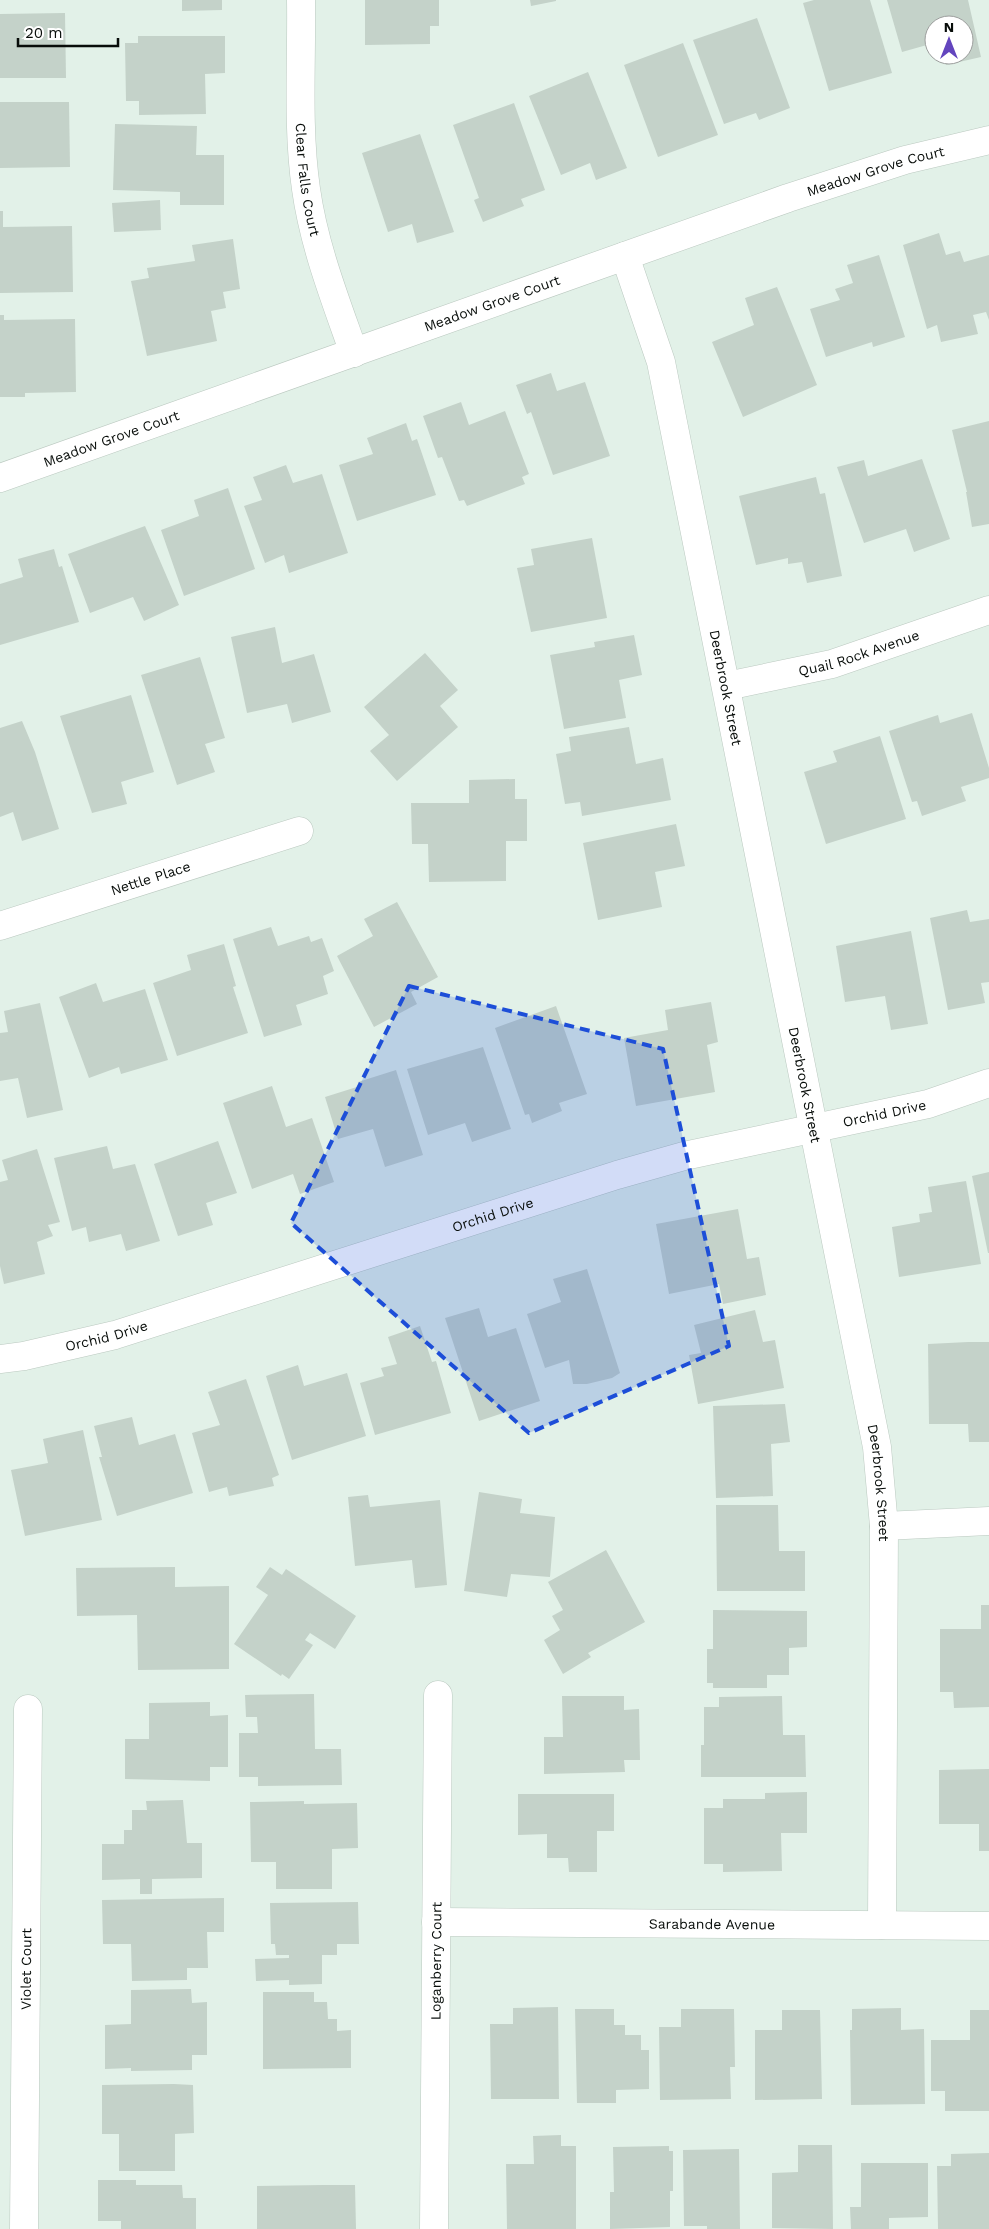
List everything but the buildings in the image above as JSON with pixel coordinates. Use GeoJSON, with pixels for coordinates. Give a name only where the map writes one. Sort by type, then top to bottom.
{"type":"FeatureCollection","features":[{"type":"Feature","properties":{"kind":"street","name":"Clear Falls Court"},"geometry":{"type":"LineString","coordinates":[[301,0],[302,129],[306,189],[318,251],[354,353]]}},
{"type":"Feature","properties":{"kind":"street","name":"Meadow Grove Court"},"geometry":{"type":"LineString","coordinates":[[0,478],[788,198],[896,163],[989,140]]}},
{"type":"Feature","properties":{"kind":"street","name":"Deerbrook Street"},"geometry":{"type":"LineString","coordinates":[[625,256],[661,362],[877,1447],[884,1526],[882,1925]]}},
{"type":"Feature","properties":{"kind":"street","name":"Quail Rock Avenue"},"geometry":{"type":"LineString","coordinates":[[727,686],[832,664],[989,610]]}},
{"type":"Feature","properties":{"kind":"street","name":"Nettle Place"},"geometry":{"type":"LineString","coordinates":[[0,926],[299,831]]}},
{"type":"Feature","properties":{"kind":"street","name":"Orchid Drive"},"geometry":{"type":"LineString","coordinates":[[0,1360],[115,1335],[627,1172],[684,1156],[928,1104],[989,1083]]}},
{"type":"Feature","properties":{"kind":"street"},"geometry":{"type":"LineString","coordinates":[[884,1526],[989,1521]]}},
{"type":"Feature","properties":{"kind":"street","name":"Loganberry Court"},"geometry":{"type":"LineString","coordinates":[[434,2229],[438,1694]]}},
{"type":"Feature","properties":{"kind":"street","name":"Violet Court"},"geometry":{"type":"LineString","coordinates":[[24,2229],[28,1709]]}},
{"type":"Feature","properties":{"kind":"street","name":"Sarabande Avenue"},"geometry":{"type":"LineString","coordinates":[[436,1922],[989,1926]]}},
{"type":"Feature","properties":{"kind":"highlighted area"},"geometry":{"type":"Polygon","coordinates":[[[409,986],[663,1049],[729,1346],[529,1433],[291,1223],[409,986]]]}}]}
